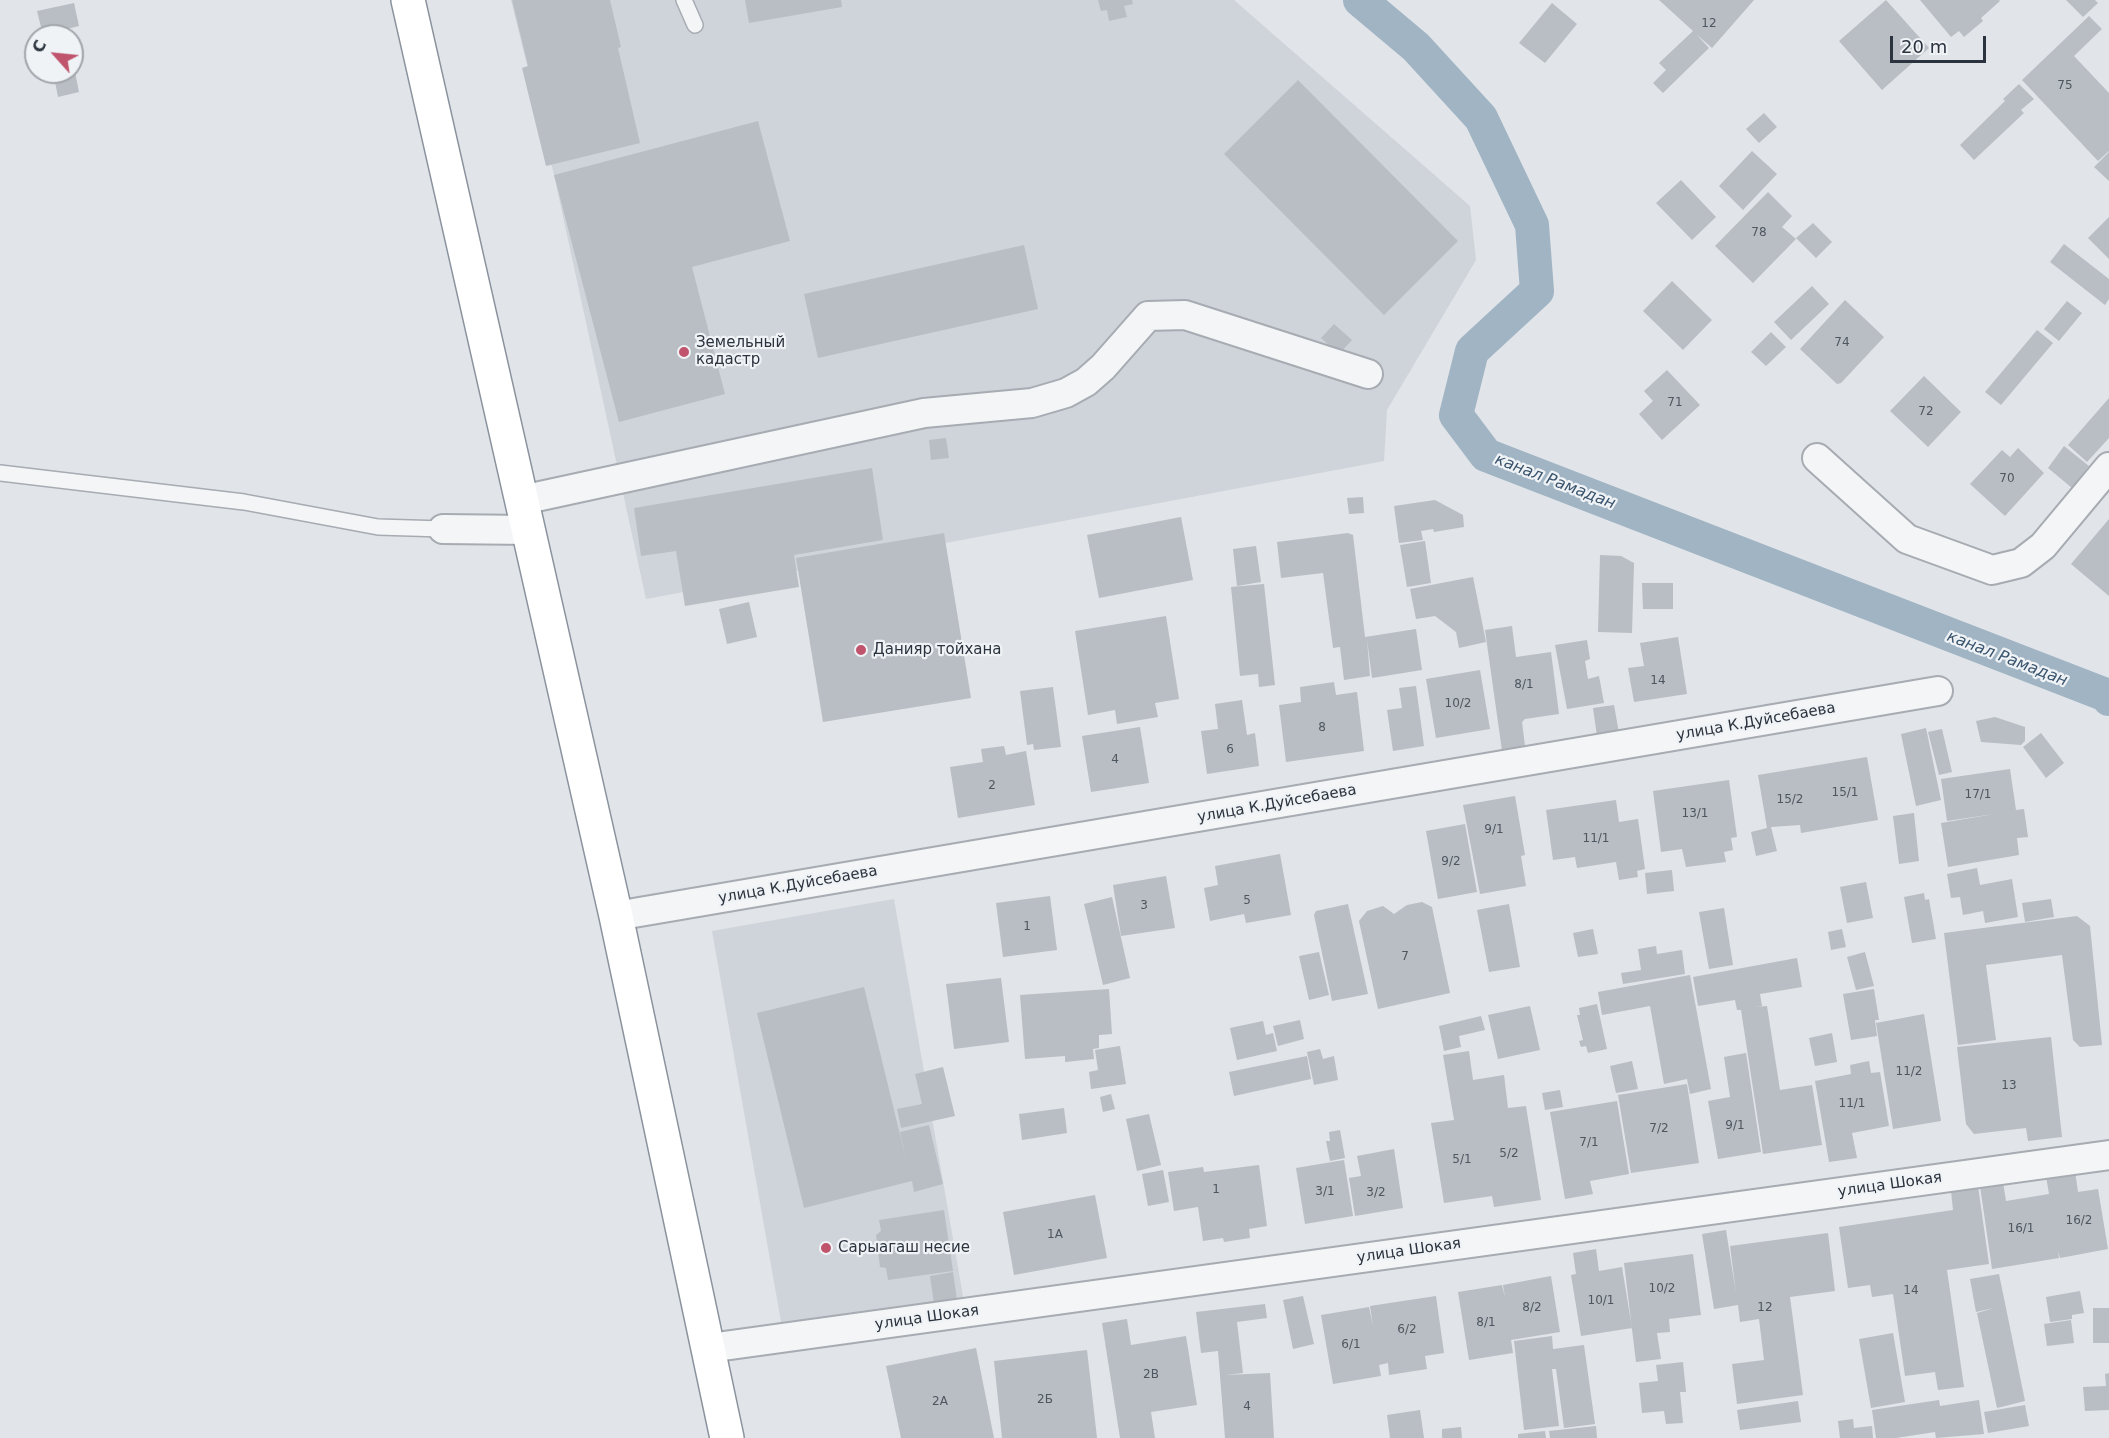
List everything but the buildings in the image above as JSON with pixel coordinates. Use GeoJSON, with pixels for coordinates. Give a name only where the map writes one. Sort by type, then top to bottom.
{"type":"FeatureCollection","features":[{"type":"Feature","properties":{"kind":"highway"},"geometry":{"type":"LineString","coordinates":[[408,0],[616,916],[727,1438]]}},
{"type":"Feature","properties":{"kind":"street"},"geometry":{"type":"LineString","coordinates":[[442,530],[526,515],[924,413],[1032,403],[1066,393],[1086,382],[1103,367],[1148,316],[1185,315],[1368,374]]}},
{"type":"Feature","properties":{"kind":"street"},"geometry":{"type":"LineString","coordinates":[[1817,458],[1907,539],[1992,570],[2021,563],[2043,546],[2109,467]]}},
{"type":"Feature","properties":{"kind":"street","name":"улица К.Дуйсебаева"},"geometry":{"type":"LineString","coordinates":[[616,916],[1938,691]]}},
{"type":"Feature","properties":{"kind":"street","name":"улица Шокая"},"geometry":{"type":"LineString","coordinates":[[709,1348],[2109,1155]]}},
{"type":"Feature","properties":{"kind":"lane"},"geometry":{"type":"LineString","coordinates":[[684,0],[695,25]]}},
{"type":"Feature","properties":{"kind":"lane"},"geometry":{"type":"LineString","coordinates":[[0,473],[244,502],[378,527],[442,530]]}},
{"type":"Feature","properties":{"kind":"shaded area"},"geometry":{"type":"Polygon","coordinates":[[[511,0],[1234,0],[1470,206],[1476,260],[1387,410],[1384,461],[646,599],[554,175],[511,0]]]}},
{"type":"Feature","properties":{"kind":"shaded area","name":"Сарыагаш несие"},"geometry":{"type":"Polygon","coordinates":[[[894,899],[965,1308],[783,1333],[712,931],[894,899]]]}},
{"type":"Feature","properties":{"kind":"waterway","name":"канал Рамадан"},"geometry":{"type":"LineString","coordinates":[[1360,0],[1416,47],[1481,118],[1532,225],[1537,291],[1472,351],[1456,415],[1486,455],[2106,695],[2109,699]]}},
{"type":"Feature","properties":{"kind":"place","name":"Земельный кадастр"},"geometry":{"type":"Point","coordinates":[684,352]}},
{"type":"Feature","properties":{"kind":"place","name":"Данияр тойхана"},"geometry":{"type":"Point","coordinates":[861,650]}},
{"type":"Feature","properties":{"kind":"place","name":"Сарыагаш несие"},"geometry":{"type":"Point","coordinates":[826,1248]}}]}
